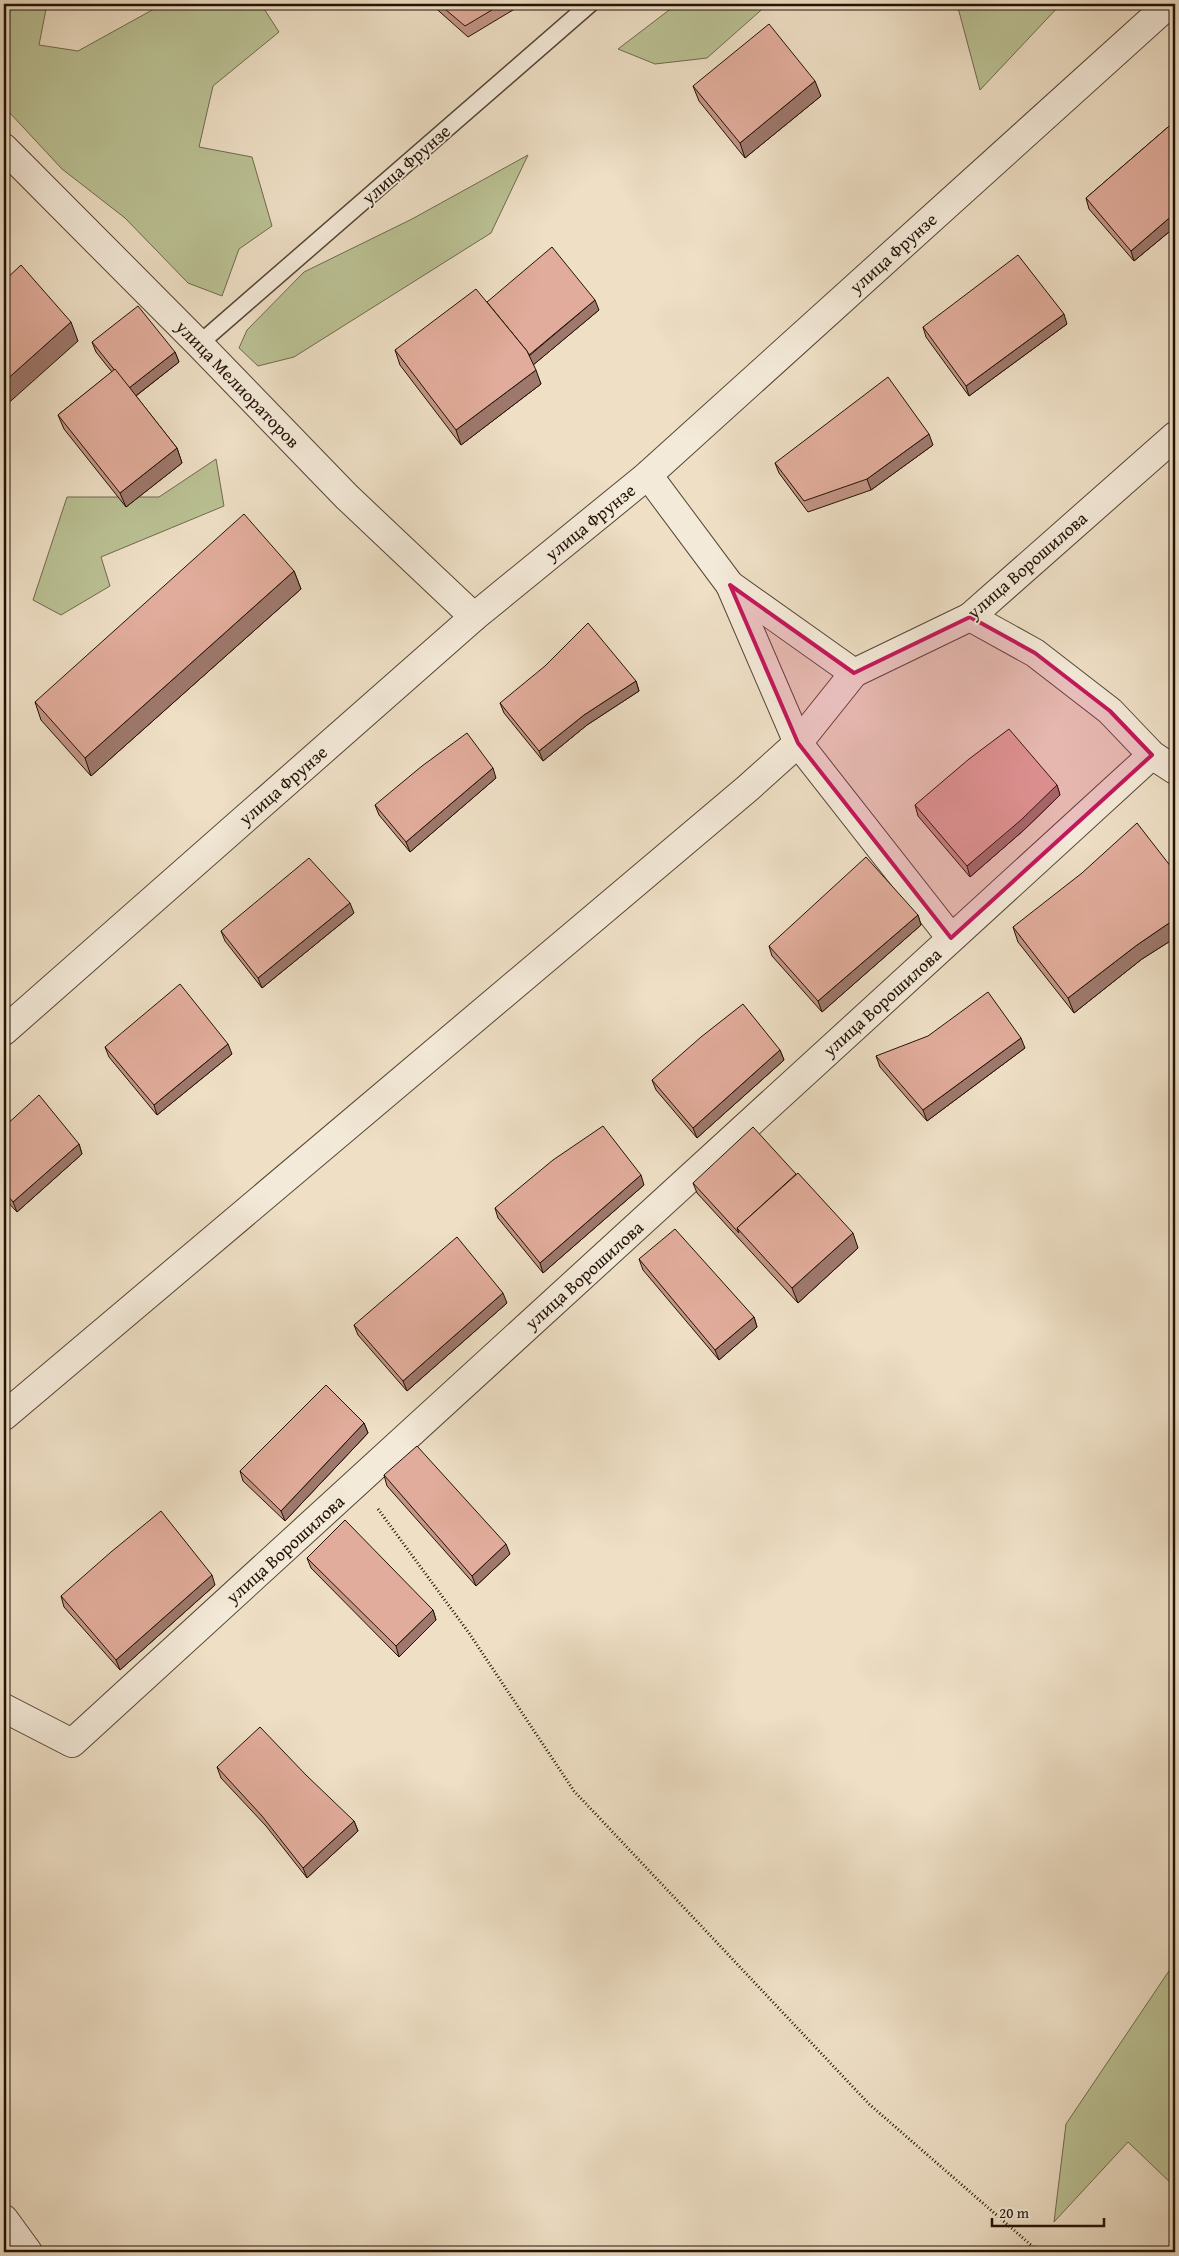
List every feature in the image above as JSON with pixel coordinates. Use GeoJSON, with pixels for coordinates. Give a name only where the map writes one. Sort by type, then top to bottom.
{"type":"FeatureCollection","features":[{"type":"Feature","properties":{"kind":"street","name":"улица Фрунзе"},"geometry":{"type":"LineString","coordinates":[[4,1031],[474,617],[648,474],[1169,4]]}},
{"type":"Feature","properties":{"kind":"street","name":"улица Мелиораторов"},"geometry":{"type":"LineString","coordinates":[[4,148],[199,344],[347,497],[474,617]]}},
{"type":"Feature","properties":{"kind":"street","name":"улица Ворошилова"},"geometry":{"type":"LineString","coordinates":[[4,1416],[748,788],[798,743],[854,672],[970,617],[1175,436]]}},
{"type":"Feature","properties":{"kind":"street"},"geometry":{"type":"LineString","coordinates":[[648,474],[730,585],[798,743],[952,938]]}},
{"type":"Feature","properties":{"kind":"street"},"geometry":{"type":"LineString","coordinates":[[730,585],[854,672]]}},
{"type":"Feature","properties":{"kind":"street"},"geometry":{"type":"LineString","coordinates":[[970,617],[1035,653],[1110,710],[1152,755],[1175,770]]}},
{"type":"Feature","properties":{"kind":"street","name":"улица Ворошилова"},"geometry":{"type":"LineString","coordinates":[[4,1708],[72,1743],[1152,755]]}},
{"type":"Feature","properties":{"kind":"street"},"geometry":{"type":"LineString","coordinates":[[4,2219],[28,2252]]}},
{"type":"Feature","properties":{"kind":"lane","name":"улица Фрунзе"},"geometry":{"type":"LineString","coordinates":[[199,344],[590,4]]}},
{"type":"Feature","properties":{"kind":"path"},"geometry":{"type":"LineString","coordinates":[[358,1482],[468,1633],[574,1791],[869,2104],[1039,2252]]}},
{"type":"Feature","properties":{"kind":"highlighted area"},"geometry":{"type":"Polygon","coordinates":[[[730,585],[854,673],[970,617],[1035,653],[1110,711],[1152,755],[951,938],[798,743],[730,585]]]}},
{"type":"Feature","properties":{"kind":"green space"},"geometry":{"type":"Polygon","coordinates":[[[4,4],[47,4],[39,45],[78,51],[163,4],[261,4],[279,32],[213,86],[199,147],[252,157],[272,226],[239,249],[222,296],[188,283],[125,218],[62,169],[9,112],[4,95],[4,4]]]}},
{"type":"Feature","properties":{"kind":"green space"},"geometry":{"type":"Polygon","coordinates":[[[677,4],[768,4],[707,58],[655,64],[618,49],[677,4]]]}},
{"type":"Feature","properties":{"kind":"green space"},"geometry":{"type":"Polygon","coordinates":[[[957,4],[1059,4],[1060,5],[980,90],[957,4]]]}},
{"type":"Feature","properties":{"kind":"green space"},"geometry":{"type":"Polygon","coordinates":[[[528,155],[491,233],[294,357],[258,366],[239,348],[247,330],[304,272],[412,219],[528,155]]]}},
{"type":"Feature","properties":{"kind":"green space"},"geometry":{"type":"Polygon","coordinates":[[[216,459],[224,506],[101,557],[110,586],[61,615],[33,600],[67,497],[159,497],[216,459]]]}},
{"type":"Feature","properties":{"kind":"green space"},"geometry":{"type":"Polygon","coordinates":[[[1175,1962],[1175,2187],[1128,2142],[1054,2222],[1066,2124],[1175,1962]]]}},
{"type":"Feature","properties":{"kind":"building"},"geometry":{"type":"Polygon","coordinates":[[[439,4],[502,4],[465,26],[439,4]]]}},
{"type":"Feature","properties":{"kind":"building"},"geometry":{"type":"Polygon","coordinates":[[[769,24],[815,81],[740,143],[693,86],[769,24]]]}},
{"type":"Feature","properties":{"kind":"building"},"geometry":{"type":"Polygon","coordinates":[[[1175,121],[1175,213],[1131,251],[1086,198],[1175,121]]]}},
{"type":"Feature","properties":{"kind":"building"},"geometry":{"type":"Polygon","coordinates":[[[552,247],[595,300],[529,355],[487,302],[552,247]]]}},
{"type":"Feature","properties":{"kind":"building"},"geometry":{"type":"Polygon","coordinates":[[[1018,255],[1064,314],[966,386],[923,327],[1018,255]]]}},
{"type":"Feature","properties":{"kind":"building"},"geometry":{"type":"Polygon","coordinates":[[[21,265],[71,322],[4,382],[4,281],[21,265]]]}},
{"type":"Feature","properties":{"kind":"building"},"geometry":{"type":"Polygon","coordinates":[[[476,289],[527,351],[536,370],[456,430],[395,350],[476,289]]]}},
{"type":"Feature","properties":{"kind":"building"},"geometry":{"type":"Polygon","coordinates":[[[138,306],[175,352],[129,388],[92,342],[138,306]]]}},
{"type":"Feature","properties":{"kind":"building"},"geometry":{"type":"Polygon","coordinates":[[[115,369],[177,448],[120,493],[58,415],[115,369]]]}},
{"type":"Feature","properties":{"kind":"building"},"geometry":{"type":"Polygon","coordinates":[[[888,377],[929,434],[867,479],[804,501],[775,463],[888,377]]]}},
{"type":"Feature","properties":{"kind":"building"},"geometry":{"type":"Polygon","coordinates":[[[244,514],[294,571],[85,758],[35,702],[244,514]]]}},
{"type":"Feature","properties":{"kind":"building"},"geometry":{"type":"Polygon","coordinates":[[[588,623],[636,681],[584,715],[539,751],[500,703],[545,666],[588,623]]]}},
{"type":"Feature","properties":{"kind":"building"},"geometry":{"type":"Polygon","coordinates":[[[1009,729],[1057,785],[1021,820],[967,866],[915,805],[969,759],[1009,729]]]}},
{"type":"Feature","properties":{"kind":"building"},"geometry":{"type":"Polygon","coordinates":[[[467,733],[493,768],[406,842],[375,805],[422,766],[467,733]]]}},
{"type":"Feature","properties":{"kind":"building"},"geometry":{"type":"Polygon","coordinates":[[[1137,823],[1175,872],[1175,919],[1137,945],[1068,998],[1013,927],[1082,873],[1137,823]]]}},
{"type":"Feature","properties":{"kind":"building"},"geometry":{"type":"Polygon","coordinates":[[[866,857],[918,915],[818,1001],[769,946],[866,857]]]}},
{"type":"Feature","properties":{"kind":"building"},"geometry":{"type":"Polygon","coordinates":[[[309,858],[350,903],[258,978],[221,931],[309,858]]]}},
{"type":"Feature","properties":{"kind":"building"},"geometry":{"type":"Polygon","coordinates":[[[180,984],[228,1044],[154,1105],[105,1047],[180,984]]]}},
{"type":"Feature","properties":{"kind":"building"},"geometry":{"type":"Polygon","coordinates":[[[988,992],[1021,1038],[923,1110],[876,1056],[928,1036],[988,992]]]}},
{"type":"Feature","properties":{"kind":"building"},"geometry":{"type":"Polygon","coordinates":[[[743,1004],[780,1050],[693,1128],[652,1080],[701,1037],[743,1004]]]}},
{"type":"Feature","properties":{"kind":"building"},"geometry":{"type":"Polygon","coordinates":[[[39,1095],[79,1144],[13,1202],[4,1191],[4,1127],[39,1095]]]}},
{"type":"Feature","properties":{"kind":"building"},"geometry":{"type":"Polygon","coordinates":[[[603,1126],[641,1175],[540,1263],[495,1208],[553,1160],[603,1126]]]}},
{"type":"Feature","properties":{"kind":"building"},"geometry":{"type":"Polygon","coordinates":[[[753,1127],[796,1174],[737,1228],[739,1233],[693,1183],[753,1127]]]}},
{"type":"Feature","properties":{"kind":"building"},"geometry":{"type":"Polygon","coordinates":[[[798,1173],[853,1233],[792,1288],[737,1228],[798,1173]]]}},
{"type":"Feature","properties":{"kind":"building"},"geometry":{"type":"Polygon","coordinates":[[[675,1229],[754,1317],[715,1350],[639,1259],[675,1229]]]}},
{"type":"Feature","properties":{"kind":"building"},"geometry":{"type":"Polygon","coordinates":[[[457,1237],[503,1293],[403,1381],[354,1325],[457,1237]]]}},
{"type":"Feature","properties":{"kind":"building"},"geometry":{"type":"Polygon","coordinates":[[[326,1385],[364,1423],[281,1511],[240,1471],[326,1385]]]}},
{"type":"Feature","properties":{"kind":"building"},"geometry":{"type":"Polygon","coordinates":[[[417,1446],[506,1544],[472,1576],[384,1475],[417,1446]]]}},
{"type":"Feature","properties":{"kind":"building"},"geometry":{"type":"Polygon","coordinates":[[[161,1511],[212,1575],[116,1660],[61,1596],[161,1511]]]}},
{"type":"Feature","properties":{"kind":"building"},"geometry":{"type":"Polygon","coordinates":[[[345,1520],[433,1610],[396,1646],[307,1558],[345,1520]]]}},
{"type":"Feature","properties":{"kind":"building"},"geometry":{"type":"Polygon","coordinates":[[[260,1727],[354,1821],[303,1868],[262,1816],[217,1767],[260,1727]]]}}]}
